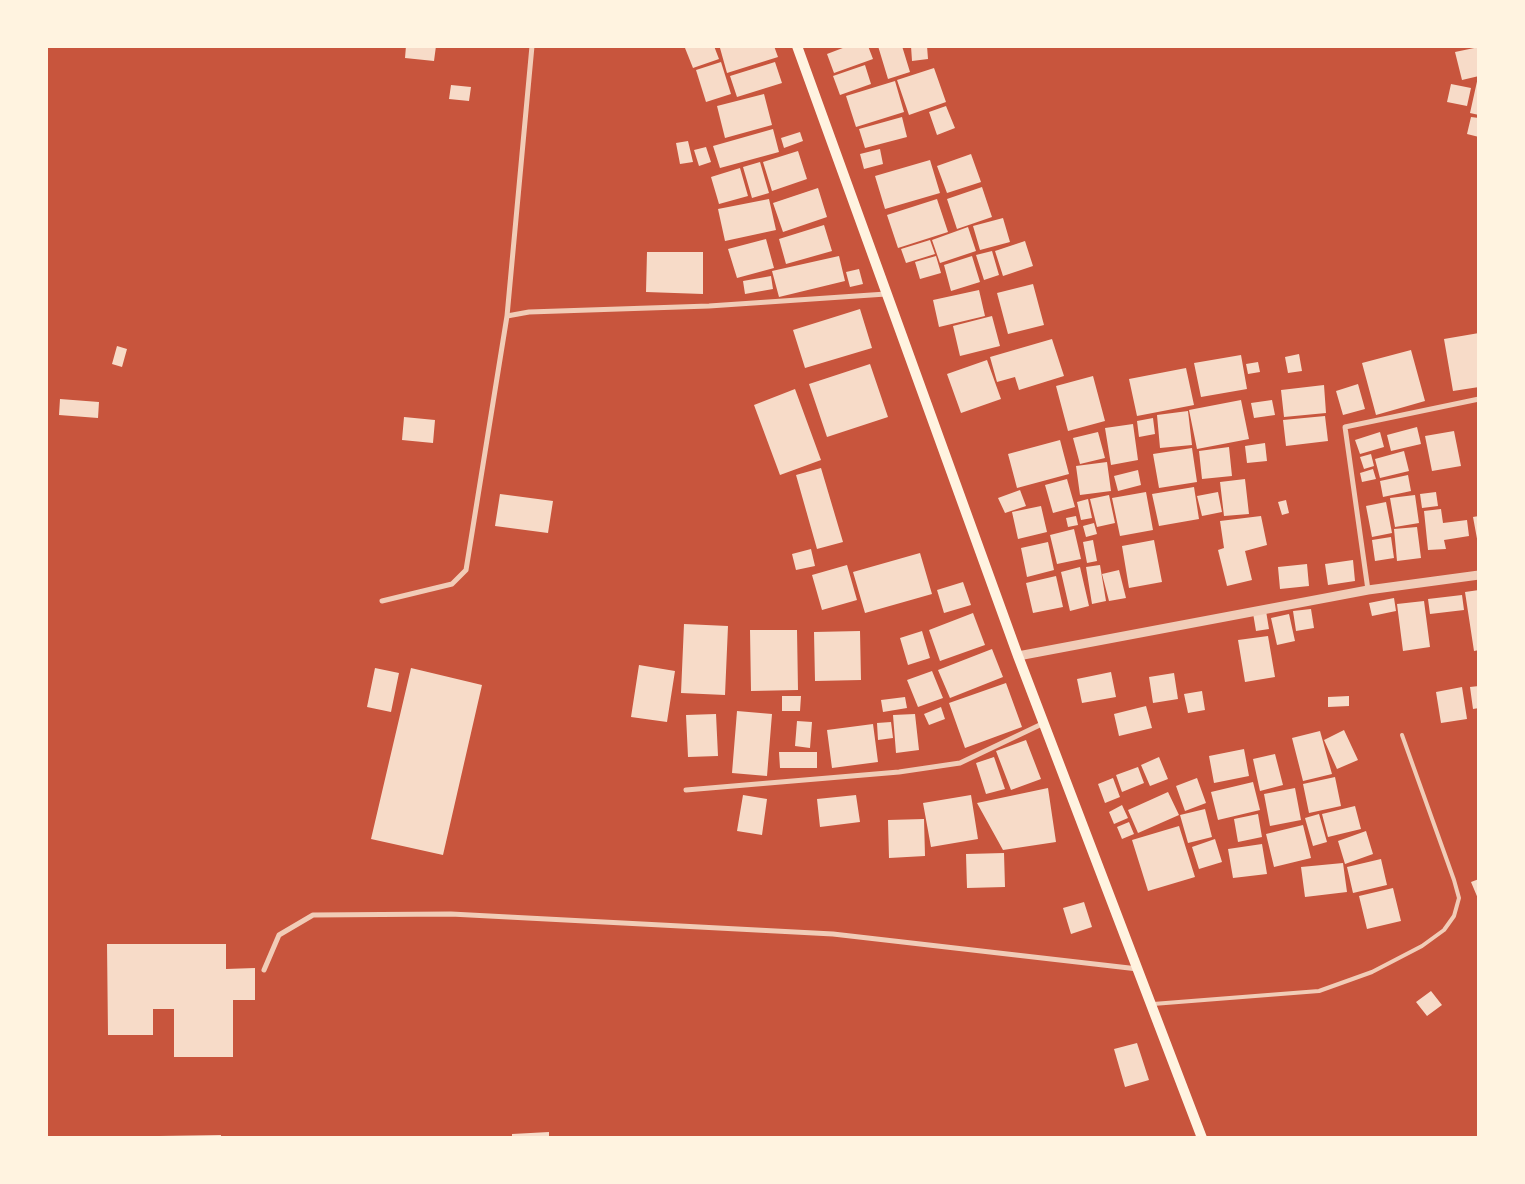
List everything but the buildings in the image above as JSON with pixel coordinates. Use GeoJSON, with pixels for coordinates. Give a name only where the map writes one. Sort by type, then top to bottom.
{"type":"FeatureCollection","features":[{"type":"Feature","properties":{"kind":"main road"},"geometry":{"type":"LineString","coordinates":[[797,46],[1018,656],[1202,1138]]}},
{"type":"Feature","properties":{"kind":"street"},"geometry":{"type":"LineString","coordinates":[[382,600],[452,584],[466,570],[507,316],[532,46]]}},
{"type":"Feature","properties":{"kind":"street"},"geometry":{"type":"LineString","coordinates":[[507,316],[529,312],[709,306],[886,294]]}},
{"type":"Feature","properties":{"kind":"street"},"geometry":{"type":"LineString","coordinates":[[1368,590],[1345,427],[1479,399]]}},
{"type":"Feature","properties":{"kind":"street"},"geometry":{"type":"LineString","coordinates":[[1018,656],[1368,590],[1479,575]]}},
{"type":"Feature","properties":{"kind":"street"},"geometry":{"type":"LineString","coordinates":[[686,790],[899,772],[960,763],[1044,724]]}},
{"type":"Feature","properties":{"kind":"street"},"geometry":{"type":"LineString","coordinates":[[264,970],[279,935],[313,916],[451,914],[834,934],[1138,970]]}},
{"type":"Feature","properties":{"kind":"lane"},"geometry":{"type":"LineString","coordinates":[[1151,1004],[1319,991],[1372,972],[1422,946],[1444,930],[1454,916],[1459,898],[1402,735]]}}]}
